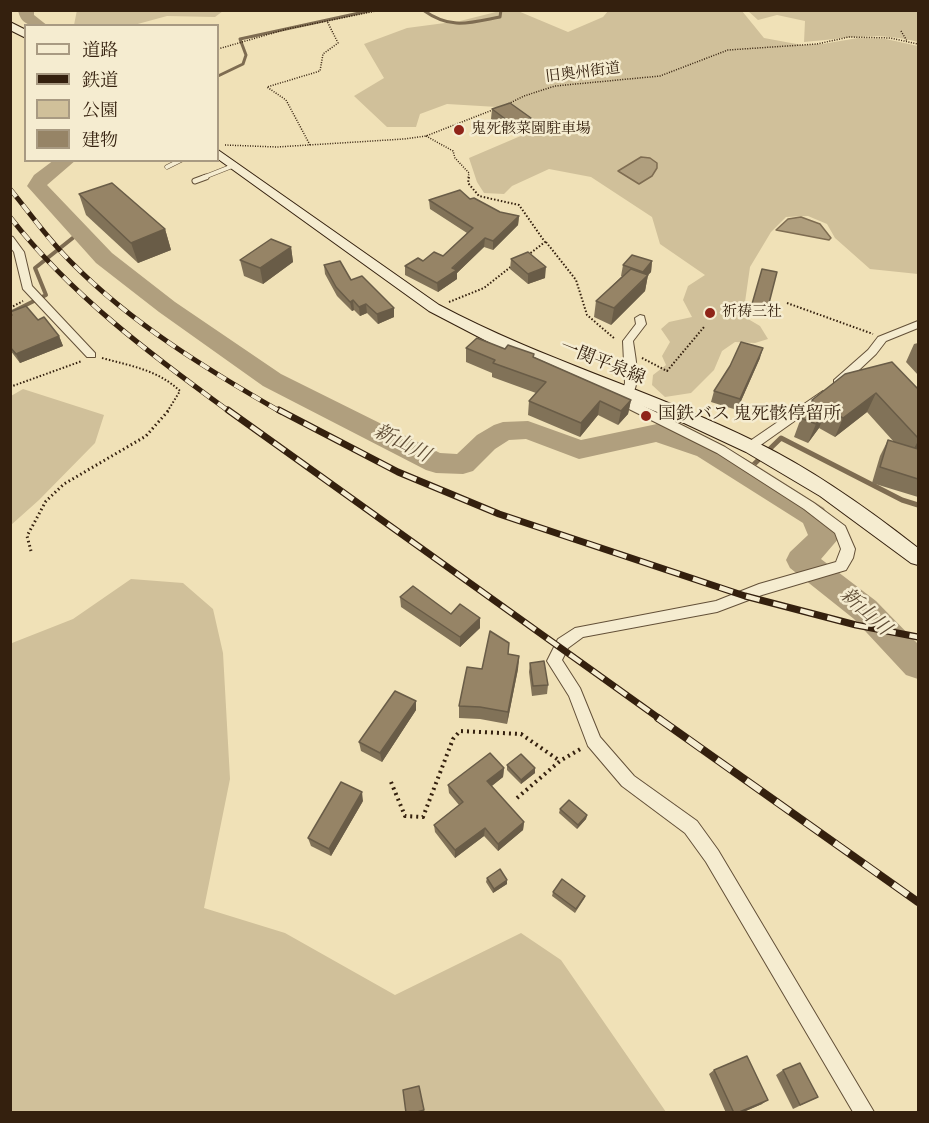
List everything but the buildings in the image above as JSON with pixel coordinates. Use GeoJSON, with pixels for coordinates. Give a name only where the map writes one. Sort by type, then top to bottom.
{"type":"FeatureCollection","features":[{"type":"Feature","properties":{"kind":"main road"},"geometry":{"type":"LineString","coordinates":[[10,25],[24,34]]}},
{"type":"Feature","properties":{"kind":"main road","name":"一関平泉線"},"geometry":{"type":"LineString","coordinates":[[219,155],[434,308],[507,347],[751,446],[811,482],[885,532],[918,558]]}},
{"type":"Feature","properties":{"kind":"street"},"geometry":{"type":"LineString","coordinates":[[10,239],[19,252],[27,287],[91,356]]}},
{"type":"Feature","properties":{"kind":"street"},"geometry":{"type":"LineString","coordinates":[[640,318],[641,324],[628,341],[631,383],[620,392],[625,402],[721,450],[809,506],[840,530],[848,549],[846,558],[841,566],[759,590],[717,606],[580,632],[568,637],[559,646],[554,661],[575,693],[594,741],[628,781],[691,827],[712,856],[864,1113]]}},
{"type":"Feature","properties":{"kind":"street"},"geometry":{"type":"LineString","coordinates":[[751,446],[808,408],[850,373],[882,339],[918,324]]}},
{"type":"Feature","properties":{"kind":"street"},"geometry":{"type":"LineString","coordinates":[[882,339],[918,333]]}},
{"type":"Feature","properties":{"kind":"lane"},"geometry":{"type":"LineString","coordinates":[[167,167],[177,162]]}},
{"type":"Feature","properties":{"kind":"lane"},"geometry":{"type":"LineString","coordinates":[[195,181],[235,165]]}},
{"type":"Feature","properties":{"kind":"path"},"geometry":{"type":"LineString","coordinates":[[219,49],[287,29],[381,10]]}},
{"type":"Feature","properties":{"kind":"path"},"geometry":{"type":"LineString","coordinates":[[310,145],[286,100],[267,87],[320,71],[324,54],[338,43],[327,21]]}},
{"type":"Feature","properties":{"kind":"path"},"geometry":{"type":"LineString","coordinates":[[901,31],[907,41]]}},
{"type":"Feature","properties":{"kind":"path","name":"旧奥州街道"},"geometry":{"type":"LineString","coordinates":[[219,145],[277,147],[359,143],[426,136],[538,90],[572,84],[660,76],[728,50],[817,44],[849,37],[873,37],[918,44]]}},
{"type":"Feature","properties":{"kind":"path"},"geometry":{"type":"LineString","coordinates":[[426,136],[453,151],[455,159],[469,173],[468,183],[479,196],[519,206],[576,280],[587,315],[630,352],[667,371],[704,327]]}},
{"type":"Feature","properties":{"kind":"path"},"geometry":{"type":"LineString","coordinates":[[434,308],[484,288],[545,242]]}},
{"type":"Feature","properties":{"kind":"path"},"geometry":{"type":"LineString","coordinates":[[787,303],[882,339]]}},
{"type":"Feature","properties":{"kind":"path"},"geometry":{"type":"LineString","coordinates":[[10,387],[78,363],[91,356],[144,368],[168,378],[180,391],[169,410],[146,436],[64,484],[46,501],[27,536],[31,551]]}},
{"type":"Feature","properties":{"kind":"path"},"geometry":{"type":"LineString","coordinates":[[391,782],[405,816],[423,817],[453,739],[460,732],[521,734],[560,761]]}},
{"type":"Feature","properties":{"kind":"path"},"geometry":{"type":"LineString","coordinates":[[517,798],[560,761],[594,741]]}},
{"type":"Feature","properties":{"kind":"green space"},"geometry":{"type":"Polygon","coordinates":[[[77,10],[223,10],[215,17],[167,16],[138,24],[74,24],[77,10]]]}},
{"type":"Feature","properties":{"kind":"green space"},"geometry":{"type":"Polygon","coordinates":[[[500,11],[518,11],[568,32],[603,17],[608,11],[742,11],[764,38],[802,45],[858,38],[886,39],[918,46],[918,274],[870,269],[835,238],[827,224],[808,216],[786,217],[771,232],[750,267],[743,316],[760,326],[768,339],[755,343],[735,342],[722,351],[714,370],[691,393],[665,397],[652,385],[653,375],[666,365],[662,356],[670,342],[661,329],[669,322],[692,317],[683,300],[688,286],[705,275],[660,244],[652,217],[591,177],[549,169],[512,186],[504,194],[484,193],[477,182],[469,158],[537,129],[514,108],[447,104],[420,114],[416,127],[387,127],[354,96],[384,78],[364,44],[407,28],[460,21],[500,11]]]}},
{"type":"Feature","properties":{"kind":"green space"},"geometry":{"type":"Polygon","coordinates":[[[748,11],[918,11],[918,42],[874,36],[804,42],[805,21],[777,15],[758,20],[748,11]]]}},
{"type":"Feature","properties":{"kind":"green space"},"geometry":{"type":"Polygon","coordinates":[[[23,389],[104,415],[95,443],[11,525],[11,396],[23,389]]]}},
{"type":"Feature","properties":{"kind":"green space"},"geometry":{"type":"Polygon","coordinates":[[[131,579],[183,583],[213,609],[223,653],[230,779],[204,908],[285,933],[395,995],[521,933],[561,960],[666,1112],[11,1112],[10,641],[12,643],[73,619],[131,579]]]}},
{"type":"Feature","properties":{"kind":"shaded area"},"geometry":{"type":"Polygon","coordinates":[[[641,157],[650,158],[657,163],[657,168],[652,176],[639,184],[618,171],[641,157]]]}},
{"type":"Feature","properties":{"kind":"shaded area"},"geometry":{"type":"Polygon","coordinates":[[[801,217],[820,224],[831,238],[829,240],[776,230],[788,219],[801,217]]]}},
{"type":"Feature","properties":{"kind":"waterway","name":"新山川"},"geometry":{"type":"LineString","coordinates":[[26,10],[27,17],[37,24]]}},
{"type":"Feature","properties":{"kind":"waterway"},"geometry":{"type":"LineString","coordinates":[[219,76],[243,64],[246,55],[240,39],[373,10]]}},
{"type":"Feature","properties":{"kind":"waterway"},"geometry":{"type":"LineString","coordinates":[[423,10],[451,23],[500,17],[501,10]]}},
{"type":"Feature","properties":{"kind":"waterway","name":"新山川"},"geometry":{"type":"LineString","coordinates":[[64,162],[41,179],[37,186],[79,233],[104,258],[167,307],[272,380],[436,463],[463,464],[486,442],[503,431],[528,430],[579,450],[657,433],[707,449],[814,516],[824,538],[801,560],[865,610],[918,665]]}},
{"type":"Feature","properties":{"kind":"waterway"},"geometry":{"type":"LineString","coordinates":[[10,313],[46,295],[35,268],[79,233]]}},
{"type":"Feature","properties":{"kind":"waterway"},"geometry":{"type":"LineString","coordinates":[[746,472],[781,438],[902,500],[918,505]]}},
{"type":"Feature","properties":{"kind":"railway"},"geometry":{"type":"LineString","coordinates":[[10,189],[64,254],[119,306],[198,362],[281,412]]}},
{"type":"Feature","properties":{"kind":"railway"},"geometry":{"type":"LineString","coordinates":[[10,217],[85,298],[170,368],[230,412]]}},
{"type":"Feature","properties":{"kind":"railway"},"geometry":{"type":"LineString","coordinates":[[228,410],[660,719]]}},
{"type":"Feature","properties":{"kind":"railway"},"geometry":{"type":"LineString","coordinates":[[279,410],[398,472],[499,514],[745,596],[856,625],[918,637]]}},
{"type":"Feature","properties":{"kind":"railway"},"geometry":{"type":"LineString","coordinates":[[658,718],[918,902]]}},
{"type":"Feature","properties":{"kind":"place","name":"鬼死骸菜園駐車場"},"geometry":{"type":"Point","coordinates":[459,130]}},
{"type":"Feature","properties":{"kind":"place","name":"祈祷三社"},"geometry":{"type":"Point","coordinates":[710,313]}},
{"type":"Feature","properties":{"kind":"place","name":"国鉄バス 鬼死骸停留所"},"geometry":{"type":"Point","coordinates":[646,416]}}]}
